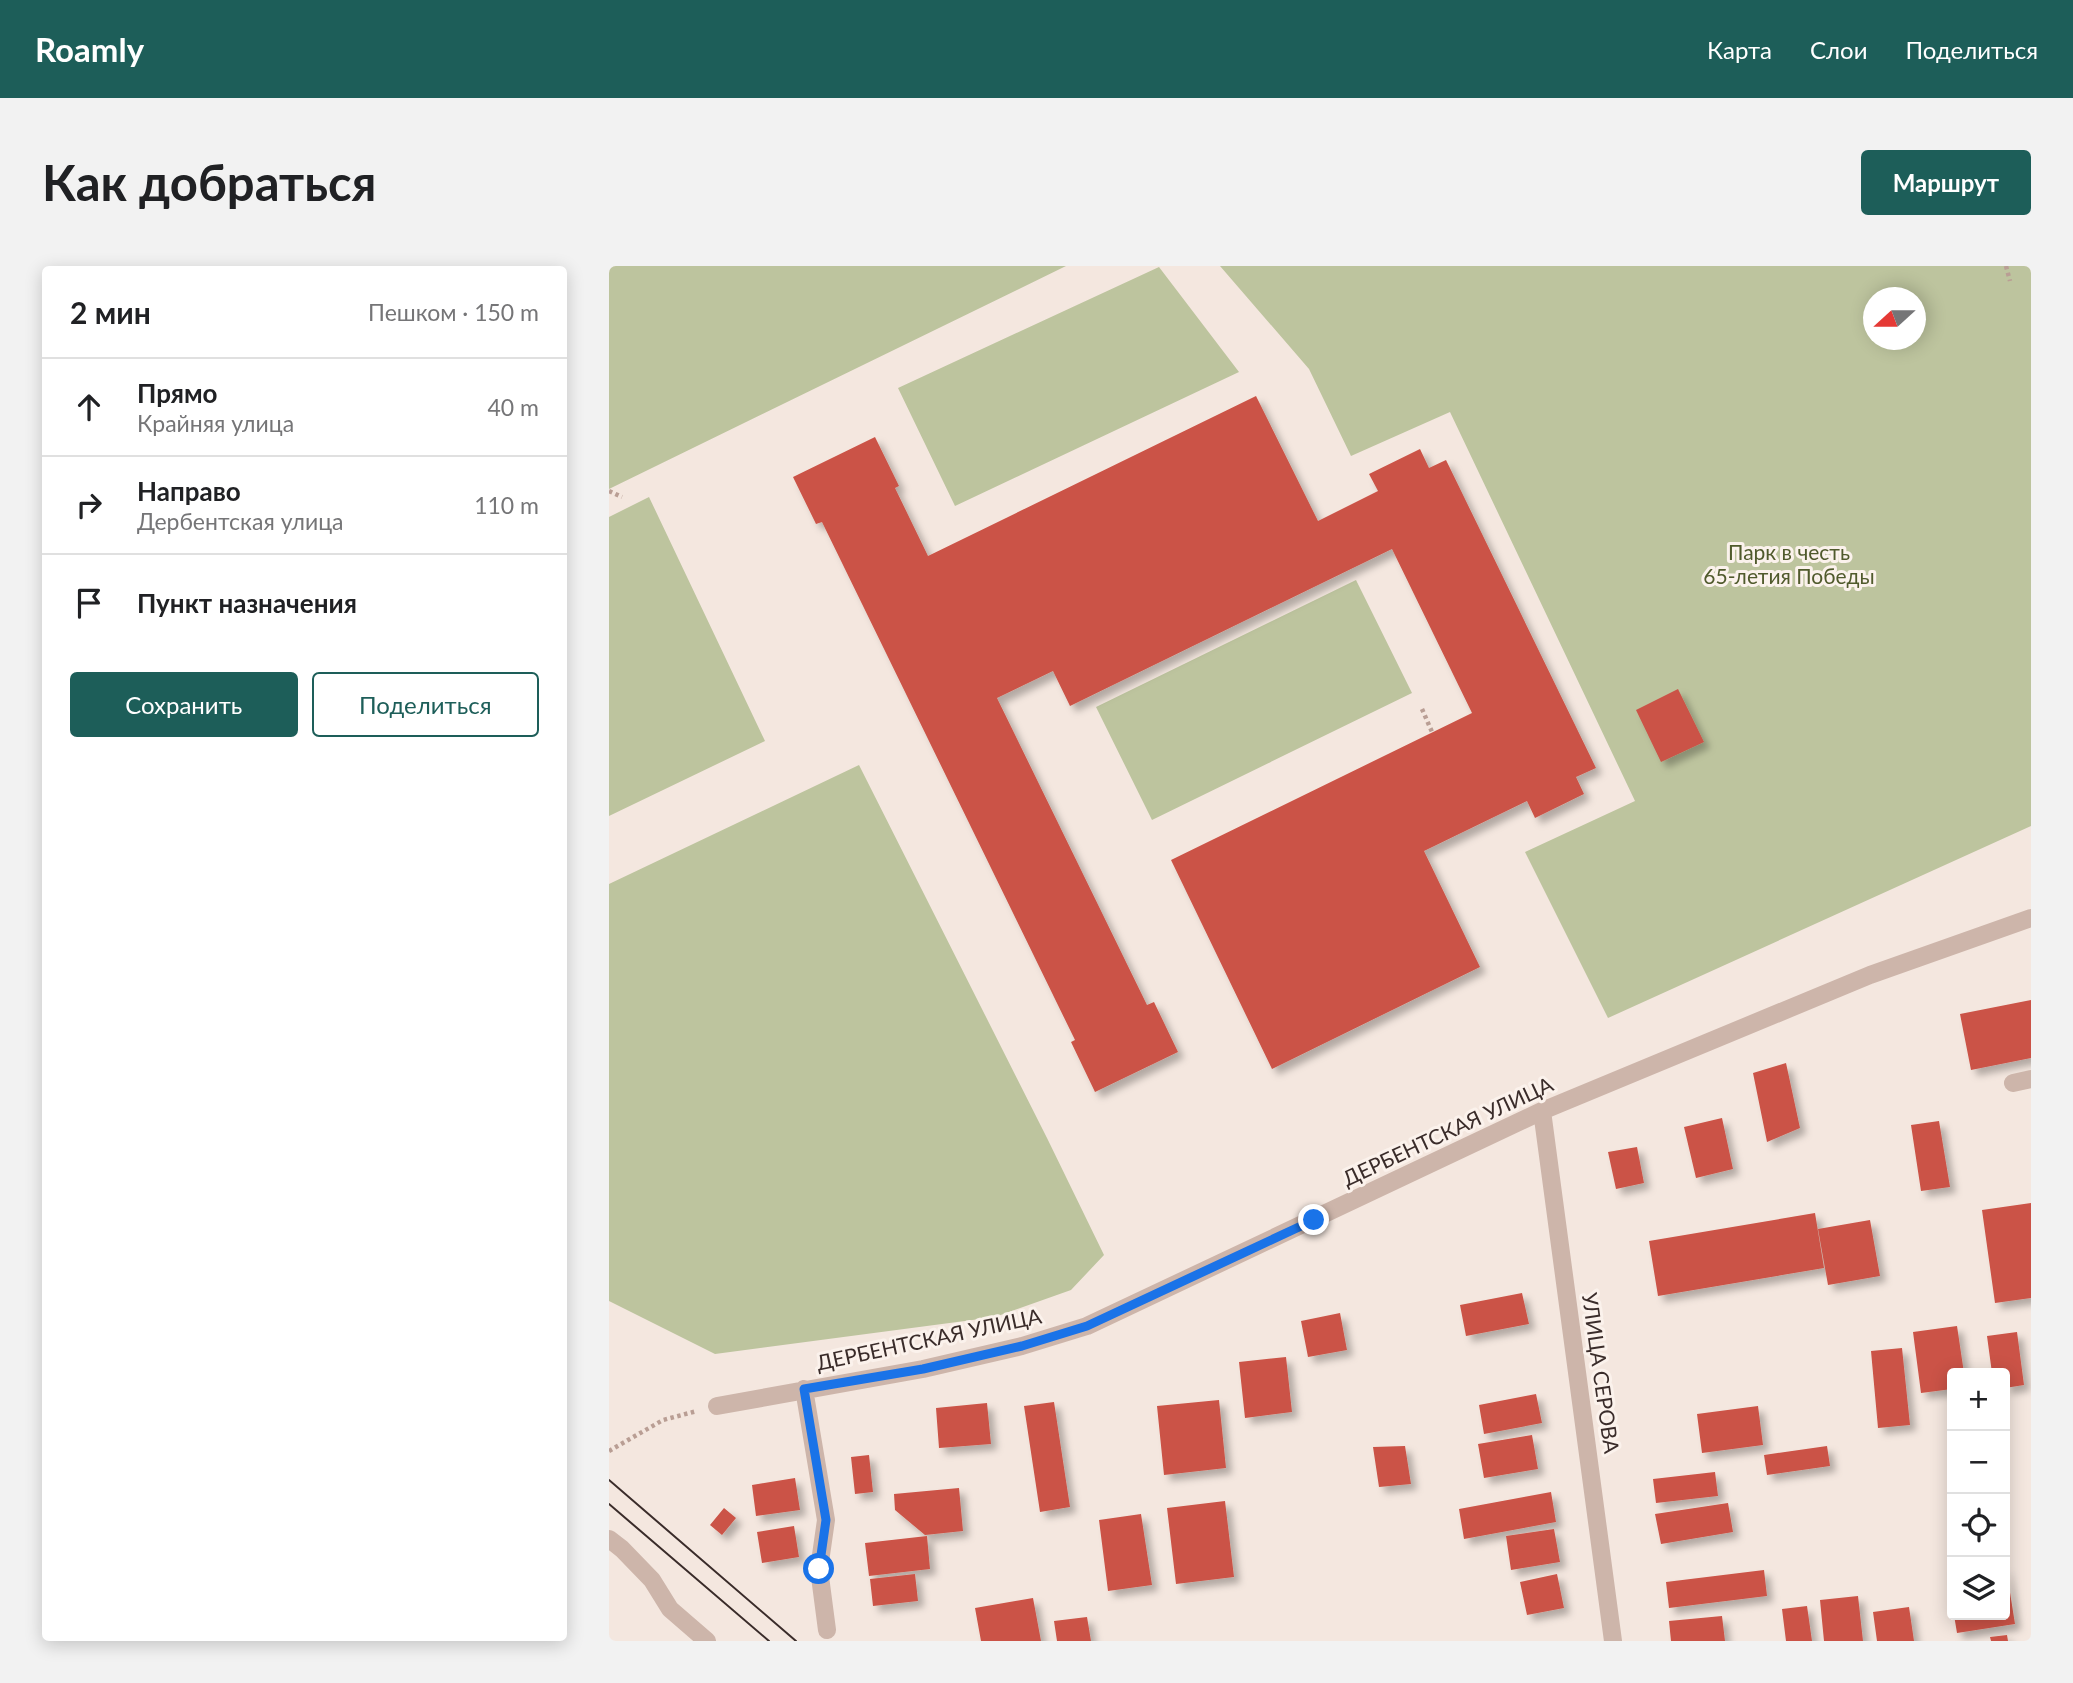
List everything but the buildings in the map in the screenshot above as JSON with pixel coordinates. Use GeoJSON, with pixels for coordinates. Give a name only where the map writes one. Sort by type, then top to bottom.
{"type":"FeatureCollection","features":[{"type":"Feature","properties":{"kind":"street","name":"ДЕРБЕНТСКАЯ УЛИЦА"},"geometry":{"type":"LineString","coordinates":[[717,1405],[923,1369],[1022,1346],[1087,1326],[1542,1111],[1870,975],[2031,918]]}},
{"type":"Feature","properties":{"kind":"street"},"geometry":{"type":"LineString","coordinates":[[2013,1083],[2031,1079]]}},
{"type":"Feature","properties":{"kind":"street","name":"УЛИЦА СЕРОВА"},"geometry":{"type":"LineString","coordinates":[[1542,1111],[1613,1641]]}},
{"type":"Feature","properties":{"kind":"street"},"geometry":{"type":"LineString","coordinates":[[804,1389],[826,1520],[819,1569],[827,1630]]}},
{"type":"Feature","properties":{"kind":"street"},"geometry":{"type":"LineString","coordinates":[[609,1539],[652,1580],[670,1609],[706,1641]]}},
{"type":"Feature","properties":{"kind":"path"},"geometry":{"type":"LineString","coordinates":[[2006,266],[2010,281]]}},
{"type":"Feature","properties":{"kind":"path"},"geometry":{"type":"LineString","coordinates":[[609,491],[622,497]]}},
{"type":"Feature","properties":{"kind":"path"},"geometry":{"type":"LineString","coordinates":[[1422,709],[1432,732]]}},
{"type":"Feature","properties":{"kind":"path"},"geometry":{"type":"LineString","coordinates":[[609,1451],[663,1420],[717,1405]]}},
{"type":"Feature","properties":{"kind":"green space"},"geometry":{"type":"Polygon","coordinates":[[[609,266],[1066,266],[609,489],[609,266]]]}},
{"type":"Feature","properties":{"kind":"green space","name":"Парк в честь 65-летия Победы"},"geometry":{"type":"Polygon","coordinates":[[[1220,266],[2031,266],[2031,826],[1608,1018],[1525,852],[1635,801],[1450,412],[1351,456],[1309,369],[1220,266]]]}},
{"type":"Feature","properties":{"kind":"green space"},"geometry":{"type":"Polygon","coordinates":[[[1159,267],[1239,372],[955,506],[898,388],[1159,267]]]}},
{"type":"Feature","properties":{"kind":"green space"},"geometry":{"type":"Polygon","coordinates":[[[649,497],[765,741],[609,816],[609,517],[649,497]]]}},
{"type":"Feature","properties":{"kind":"green space"},"geometry":{"type":"Polygon","coordinates":[[[1356,580],[1412,693],[1152,820],[1096,707],[1356,580]]]}},
{"type":"Feature","properties":{"kind":"green space"},"geometry":{"type":"Polygon","coordinates":[[[859,765],[1104,1255],[1071,1290],[995,1317],[715,1354],[609,1301],[609,884],[859,765]]]}},
{"type":"Feature","properties":{"kind":"tram line"},"geometry":{"type":"LineString","coordinates":[[609,1480],[796,1641]]}},
{"type":"Feature","properties":{"kind":"tram line"},"geometry":{"type":"LineString","coordinates":[[609,1504],[769,1641]]}},
{"type":"Feature","properties":{"kind":"route"},"geometry":{"type":"LineString","coordinates":[[819,1569],[826,1520],[804,1389],[923,1369],[1022,1346],[1087,1326],[1314,1220]]}}]}
